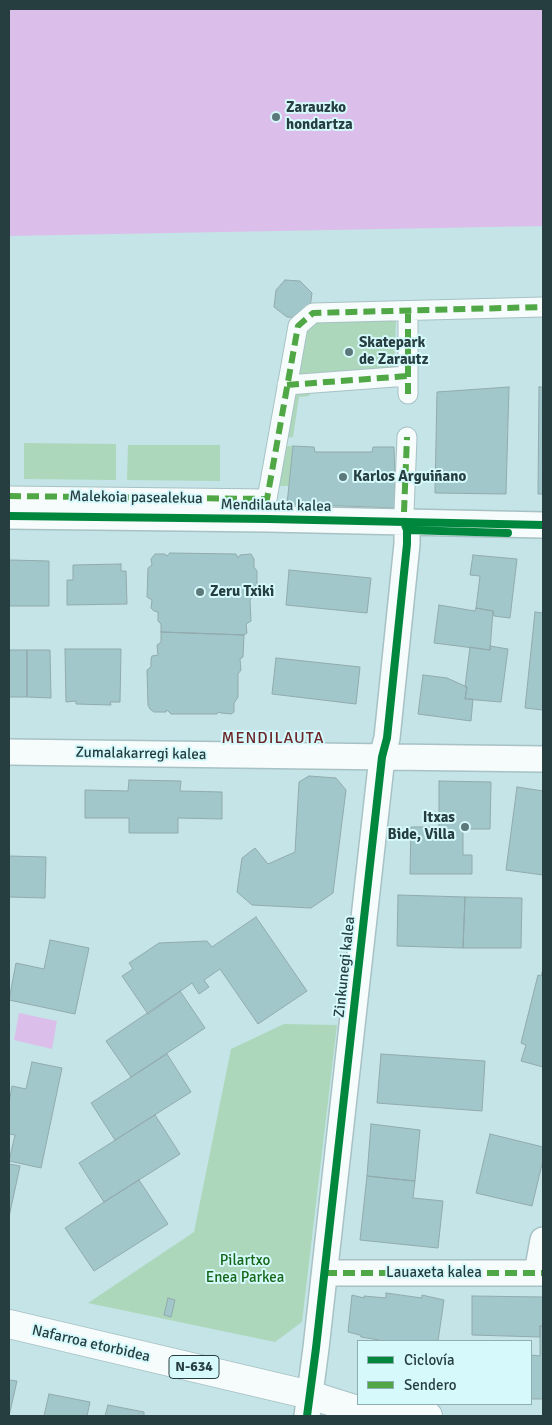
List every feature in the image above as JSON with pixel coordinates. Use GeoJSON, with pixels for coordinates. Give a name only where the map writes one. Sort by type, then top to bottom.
{"type":"FeatureCollection","features":[{"type":"Feature","properties":{"kind":"highway","name":"Nafarroa etorbidea"},"geometry":{"type":"LineString","coordinates":[[9,1306],[377,1416]]}},
{"type":"Feature","properties":{"kind":"highway","name":"Nafarroa etorbidea"},"geometry":{"type":"LineString","coordinates":[[9,1324],[310,1396],[357,1392]]}},
{"type":"Feature","properties":{"kind":"highway"},"geometry":{"type":"LineString","coordinates":[[396,1405],[428,1416]]}},
{"type":"Feature","properties":{"kind":"street","name":"Malekoia pasealekua"},"geometry":{"type":"LineString","coordinates":[[9,496],[267,499],[298,326],[313,313],[543,307]]}},
{"type":"Feature","properties":{"kind":"street"},"geometry":{"type":"LineString","coordinates":[[287,385],[408,385],[408,311]]}},
{"type":"Feature","properties":{"kind":"street","name":"Zinkunegi kalea"},"geometry":{"type":"LineString","coordinates":[[310,1396],[382,757],[388,738],[408,530],[404,517],[407,437]]}},
{"type":"Feature","properties":{"kind":"street","name":"Mendilauta kalea"},"geometry":{"type":"LineString","coordinates":[[9,516],[404,517],[543,525]]}},
{"type":"Feature","properties":{"kind":"street","name":"Zumalakarregi kalea"},"geometry":{"type":"LineString","coordinates":[[9,752],[543,759]]}},
{"type":"Feature","properties":{"kind":"street"},"geometry":{"type":"LineString","coordinates":[[540,1273],[543,1240]]}},
{"type":"Feature","properties":{"kind":"street","name":"Lauaxeta kalea"},"geometry":{"type":"LineString","coordinates":[[325,1273],[540,1273]]}},
{"type":"Feature","properties":{"kind":"green space","name":"Skatepark de Zarautz"},"geometry":{"type":"Polygon","coordinates":[[[396,320],[394,373],[299,377],[305,330],[317,322],[396,320]]]}},
{"type":"Feature","properties":{"kind":"green space"},"geometry":{"type":"Polygon","coordinates":[[[311,388],[309,396],[299,397],[293,437],[282,438],[290,389],[311,388]]]}},
{"type":"Feature","properties":{"kind":"green space"},"geometry":{"type":"Polygon","coordinates":[[[24,443],[116,444],[116,480],[24,479],[24,443]]]}},
{"type":"Feature","properties":{"kind":"green space"},"geometry":{"type":"Polygon","coordinates":[[[128,445],[220,445],[220,481],[127,480],[128,445]]]}},
{"type":"Feature","properties":{"kind":"green space"},"geometry":{"type":"Polygon","coordinates":[[[281,446],[293,446],[289,486],[275,486],[281,446]]]}},
{"type":"Feature","properties":{"kind":"green space","name":"Pilartxo Enea Parkea"},"geometry":{"type":"Polygon","coordinates":[[[284,1024],[337,1025],[302,1322],[275,1342],[88,1303],[194,1232],[231,1049],[284,1024]]]}},
{"type":"Feature","properties":{"kind":"shaded area","name":"Zarauzko hondartza"},"geometry":{"type":"Polygon","coordinates":[[[9,9],[543,9],[543,226],[9,236],[9,9]]]}},
{"type":"Feature","properties":{"kind":"shaded area"},"geometry":{"type":"Polygon","coordinates":[[[19,1013],[57,1021],[52,1049],[14,1040],[19,1013]]]}},
{"type":"Feature","properties":{"kind":"building"},"geometry":{"type":"Polygon","coordinates":[[[285,280],[300,281],[312,293],[310,308],[300,318],[287,317],[274,307],[276,290],[285,280]]]}},
{"type":"Feature","properties":{"kind":"building"},"geometry":{"type":"Polygon","coordinates":[[[509,387],[506,494],[435,493],[437,392],[509,387]]]}},
{"type":"Feature","properties":{"kind":"building"},"geometry":{"type":"Polygon","coordinates":[[[539,387],[543,387],[543,494],[538,494],[539,387]]]}},
{"type":"Feature","properties":{"kind":"building","name":"Karlos Arguiñano"},"geometry":{"type":"Polygon","coordinates":[[[293,446],[314,447],[315,452],[372,452],[373,447],[394,447],[396,508],[287,504],[293,446]]]}},
{"type":"Feature","properties":{"kind":"building","name":"Zeru Txiki"},"geometry":{"type":"Polygon","coordinates":[[[170,553],[236,554],[238,558],[240,555],[251,554],[257,571],[257,584],[253,588],[253,596],[250,600],[251,621],[246,624],[247,633],[244,635],[161,632],[158,612],[151,608],[152,600],[147,597],[148,568],[152,565],[151,559],[155,554],[165,554],[167,556],[170,553]]]}},
{"type":"Feature","properties":{"kind":"building"},"geometry":{"type":"Polygon","coordinates":[[[473,555],[517,559],[510,618],[494,616],[493,611],[476,608],[480,576],[470,575],[473,555]]]}},
{"type":"Feature","properties":{"kind":"building"},"geometry":{"type":"Polygon","coordinates":[[[9,560],[49,561],[49,606],[9,606],[9,560]]]}},
{"type":"Feature","properties":{"kind":"building"},"geometry":{"type":"Polygon","coordinates":[[[121,564],[121,571],[126,571],[127,604],[67,605],[67,580],[73,580],[73,565],[121,564]]]}},
{"type":"Feature","properties":{"kind":"building"},"geometry":{"type":"Polygon","coordinates":[[[289,570],[371,578],[367,613],[286,605],[289,570]]]}},
{"type":"Feature","properties":{"kind":"building"},"geometry":{"type":"Polygon","coordinates":[[[439,605],[475,611],[476,608],[493,611],[490,650],[434,643],[439,605]]]}},
{"type":"Feature","properties":{"kind":"building"},"geometry":{"type":"Polygon","coordinates":[[[535,612],[543,613],[543,710],[525,708],[535,612]]]}},
{"type":"Feature","properties":{"kind":"building"},"geometry":{"type":"Polygon","coordinates":[[[161,632],[244,635],[243,657],[240,659],[241,670],[238,674],[238,697],[234,703],[234,712],[231,714],[218,712],[217,714],[171,714],[167,710],[166,712],[154,712],[150,709],[148,705],[147,670],[151,667],[152,656],[158,655],[157,645],[161,642],[161,632]]]}},
{"type":"Feature","properties":{"kind":"building"},"geometry":{"type":"Polygon","coordinates":[[[490,646],[508,649],[501,702],[465,699],[470,647],[490,650],[490,646]]]}},
{"type":"Feature","properties":{"kind":"building"},"geometry":{"type":"Polygon","coordinates":[[[65,649],[121,649],[120,702],[110,702],[111,705],[76,704],[76,701],[66,702],[65,649]]]}},
{"type":"Feature","properties":{"kind":"building"},"geometry":{"type":"Polygon","coordinates":[[[9,650],[27,650],[27,697],[9,697],[9,650]]]}},
{"type":"Feature","properties":{"kind":"building"},"geometry":{"type":"Polygon","coordinates":[[[27,650],[50,650],[51,698],[27,697],[27,650]]]}},
{"type":"Feature","properties":{"kind":"building"},"geometry":{"type":"Polygon","coordinates":[[[276,658],[360,667],[356,704],[272,694],[276,658]]]}},
{"type":"Feature","properties":{"kind":"building"},"geometry":{"type":"Polygon","coordinates":[[[423,675],[447,678],[467,687],[465,699],[473,699],[471,721],[418,714],[423,675]]]}},
{"type":"Feature","properties":{"kind":"building"},"geometry":{"type":"Polygon","coordinates":[[[309,776],[336,778],[346,790],[333,893],[311,908],[252,905],[237,892],[242,858],[255,848],[268,864],[295,852],[299,782],[309,776]]]}},
{"type":"Feature","properties":{"kind":"building"},"geometry":{"type":"Polygon","coordinates":[[[129,780],[181,781],[180,791],[222,792],[222,819],[178,818],[178,833],[129,833],[129,818],[85,818],[85,790],[128,791],[129,780]]]}},
{"type":"Feature","properties":{"kind":"building","name":"Itxas Bide, Villa"},"geometry":{"type":"Polygon","coordinates":[[[439,781],[491,782],[490,829],[463,829],[463,855],[472,855],[472,874],[410,874],[411,827],[439,827],[439,781]]]}},
{"type":"Feature","properties":{"kind":"building"},"geometry":{"type":"Polygon","coordinates":[[[517,787],[543,791],[543,875],[506,870],[517,787]]]}},
{"type":"Feature","properties":{"kind":"building"},"geometry":{"type":"Polygon","coordinates":[[[9,856],[46,857],[45,898],[9,897],[9,856]]]}},
{"type":"Feature","properties":{"kind":"building"},"geometry":{"type":"Polygon","coordinates":[[[398,895],[465,897],[463,948],[397,946],[398,895]]]}},
{"type":"Feature","properties":{"kind":"building"},"geometry":{"type":"Polygon","coordinates":[[[465,897],[522,898],[521,948],[463,948],[465,897]]]}},
{"type":"Feature","properties":{"kind":"building"},"geometry":{"type":"Polygon","coordinates":[[[256,917],[307,991],[258,1024],[220,969],[204,980],[209,987],[199,994],[192,983],[148,1014],[122,976],[133,969],[129,963],[159,943],[207,941],[212,947],[256,917]]]}},
{"type":"Feature","properties":{"kind":"building"},"geometry":{"type":"Polygon","coordinates":[[[50,940],[89,948],[75,1014],[9,1000],[16,963],[44,969],[50,940]]]}},
{"type":"Feature","properties":{"kind":"building"},"geometry":{"type":"Polygon","coordinates":[[[543,969],[543,1067],[521,1061],[526,1045],[521,1043],[538,975],[541,976],[543,969]]]}},
{"type":"Feature","properties":{"kind":"building"},"geometry":{"type":"Polygon","coordinates":[[[180,991],[205,1028],[131,1077],[106,1041],[180,991]]]}},
{"type":"Feature","properties":{"kind":"building"},"geometry":{"type":"Polygon","coordinates":[[[167,1054],[191,1092],[115,1140],[91,1103],[167,1054]]]}},
{"type":"Feature","properties":{"kind":"building"},"geometry":{"type":"Polygon","coordinates":[[[381,1054],[485,1061],[482,1111],[377,1103],[381,1054]]]}},
{"type":"Feature","properties":{"kind":"building"},"geometry":{"type":"Polygon","coordinates":[[[32,1062],[62,1068],[41,1168],[9,1161],[15,1135],[9,1134],[9,1103],[12,1086],[26,1089],[32,1062]]]}},
{"type":"Feature","properties":{"kind":"building"},"geometry":{"type":"Polygon","coordinates":[[[155,1115],[180,1154],[104,1202],[79,1163],[155,1115]]]}},
{"type":"Feature","properties":{"kind":"building"},"geometry":{"type":"Polygon","coordinates":[[[371,1124],[420,1130],[415,1181],[367,1176],[371,1124]]]}},
{"type":"Feature","properties":{"kind":"building"},"geometry":{"type":"Polygon","coordinates":[[[490,1134],[543,1147],[543,1160],[532,1206],[476,1193],[490,1134]]]}},
{"type":"Feature","properties":{"kind":"building"},"geometry":{"type":"Polygon","coordinates":[[[9,1164],[20,1166],[9,1217],[9,1164]]]}},
{"type":"Feature","properties":{"kind":"building"},"geometry":{"type":"Polygon","coordinates":[[[367,1176],[415,1181],[413,1198],[443,1201],[438,1248],[360,1240],[367,1176]]]}},
{"type":"Feature","properties":{"kind":"building"},"geometry":{"type":"Polygon","coordinates":[[[139,1180],[168,1224],[94,1271],[65,1228],[139,1180]]]}},
{"type":"Feature","properties":{"kind":"building"},"geometry":{"type":"Polygon","coordinates":[[[386,1293],[422,1298],[422,1295],[444,1300],[438,1340],[379,1340],[361,1337],[360,1335],[348,1332],[352,1295],[364,1298],[364,1296],[386,1298],[386,1293]]]}},
{"type":"Feature","properties":{"kind":"building"},"geometry":{"type":"Polygon","coordinates":[[[472,1296],[543,1297],[543,1326],[540,1326],[540,1337],[472,1335],[472,1296]]]}},
{"type":"Feature","properties":{"kind":"building"},"geometry":{"type":"Polygon","coordinates":[[[168,1298],[175,1300],[171,1317],[164,1315],[168,1298]]]}},
{"type":"Feature","properties":{"kind":"building"},"geometry":{"type":"Polygon","coordinates":[[[540,1326],[543,1326],[543,1399],[532,1399],[532,1355],[540,1356],[540,1326]]]}},
{"type":"Feature","properties":{"kind":"building"},"geometry":{"type":"Polygon","coordinates":[[[9,1380],[17,1381],[9,1416],[9,1380]]]}},
{"type":"Feature","properties":{"kind":"building"},"geometry":{"type":"Polygon","coordinates":[[[49,1394],[90,1402],[87,1416],[44,1416],[49,1394]]]}},
{"type":"Feature","properties":{"kind":"building"},"geometry":{"type":"Polygon","coordinates":[[[108,1405],[144,1412],[144,1416],[105,1416],[108,1405]]]}},
{"type":"Feature","properties":{"kind":"marked path"},"geometry":{"type":"LineString","coordinates":[[9,496],[267,499],[298,326],[313,313],[543,307]]}},
{"type":"Feature","properties":{"kind":"marked path"},"geometry":{"type":"LineString","coordinates":[[408,311],[408,394]]}},
{"type":"Feature","properties":{"kind":"marked path"},"geometry":{"type":"LineString","coordinates":[[287,385],[408,376]]}},
{"type":"Feature","properties":{"kind":"marked path"},"geometry":{"type":"LineString","coordinates":[[404,512],[407,437]]}},
{"type":"Feature","properties":{"kind":"marked path"},"geometry":{"type":"LineString","coordinates":[[325,1273],[543,1273]]}},
{"type":"Feature","properties":{"kind":"cycle path"},"geometry":{"type":"LineString","coordinates":[[9,516],[543,525]]}},
{"type":"Feature","properties":{"kind":"cycle path"},"geometry":{"type":"LineString","coordinates":[[307,1416],[382,757],[387,738],[407,544],[407,530],[404,522]]}},
{"type":"Feature","properties":{"kind":"cycle path"},"geometry":{"type":"LineString","coordinates":[[407,530],[508,533]]}},
{"type":"Feature","properties":{"kind":"place","name":"Zarauzko hondartza"},"geometry":{"type":"Point","coordinates":[276,117]}},
{"type":"Feature","properties":{"kind":"place","name":"Skatepark de Zarautz"},"geometry":{"type":"Point","coordinates":[349,352]}},
{"type":"Feature","properties":{"kind":"place","name":"Karlos Arguiñano"},"geometry":{"type":"Point","coordinates":[343,477]}},
{"type":"Feature","properties":{"kind":"place","name":"Zeru Txiki"},"geometry":{"type":"Point","coordinates":[200,592]}},
{"type":"Feature","properties":{"kind":"place","name":"Itxas Bide, Villa"},"geometry":{"type":"Point","coordinates":[465,827]}},
{"type":"Feature","properties":{"kind":"district","name":"MENDILAUTA"},"geometry":{"type":"Point","coordinates":[273,739]}}]}
